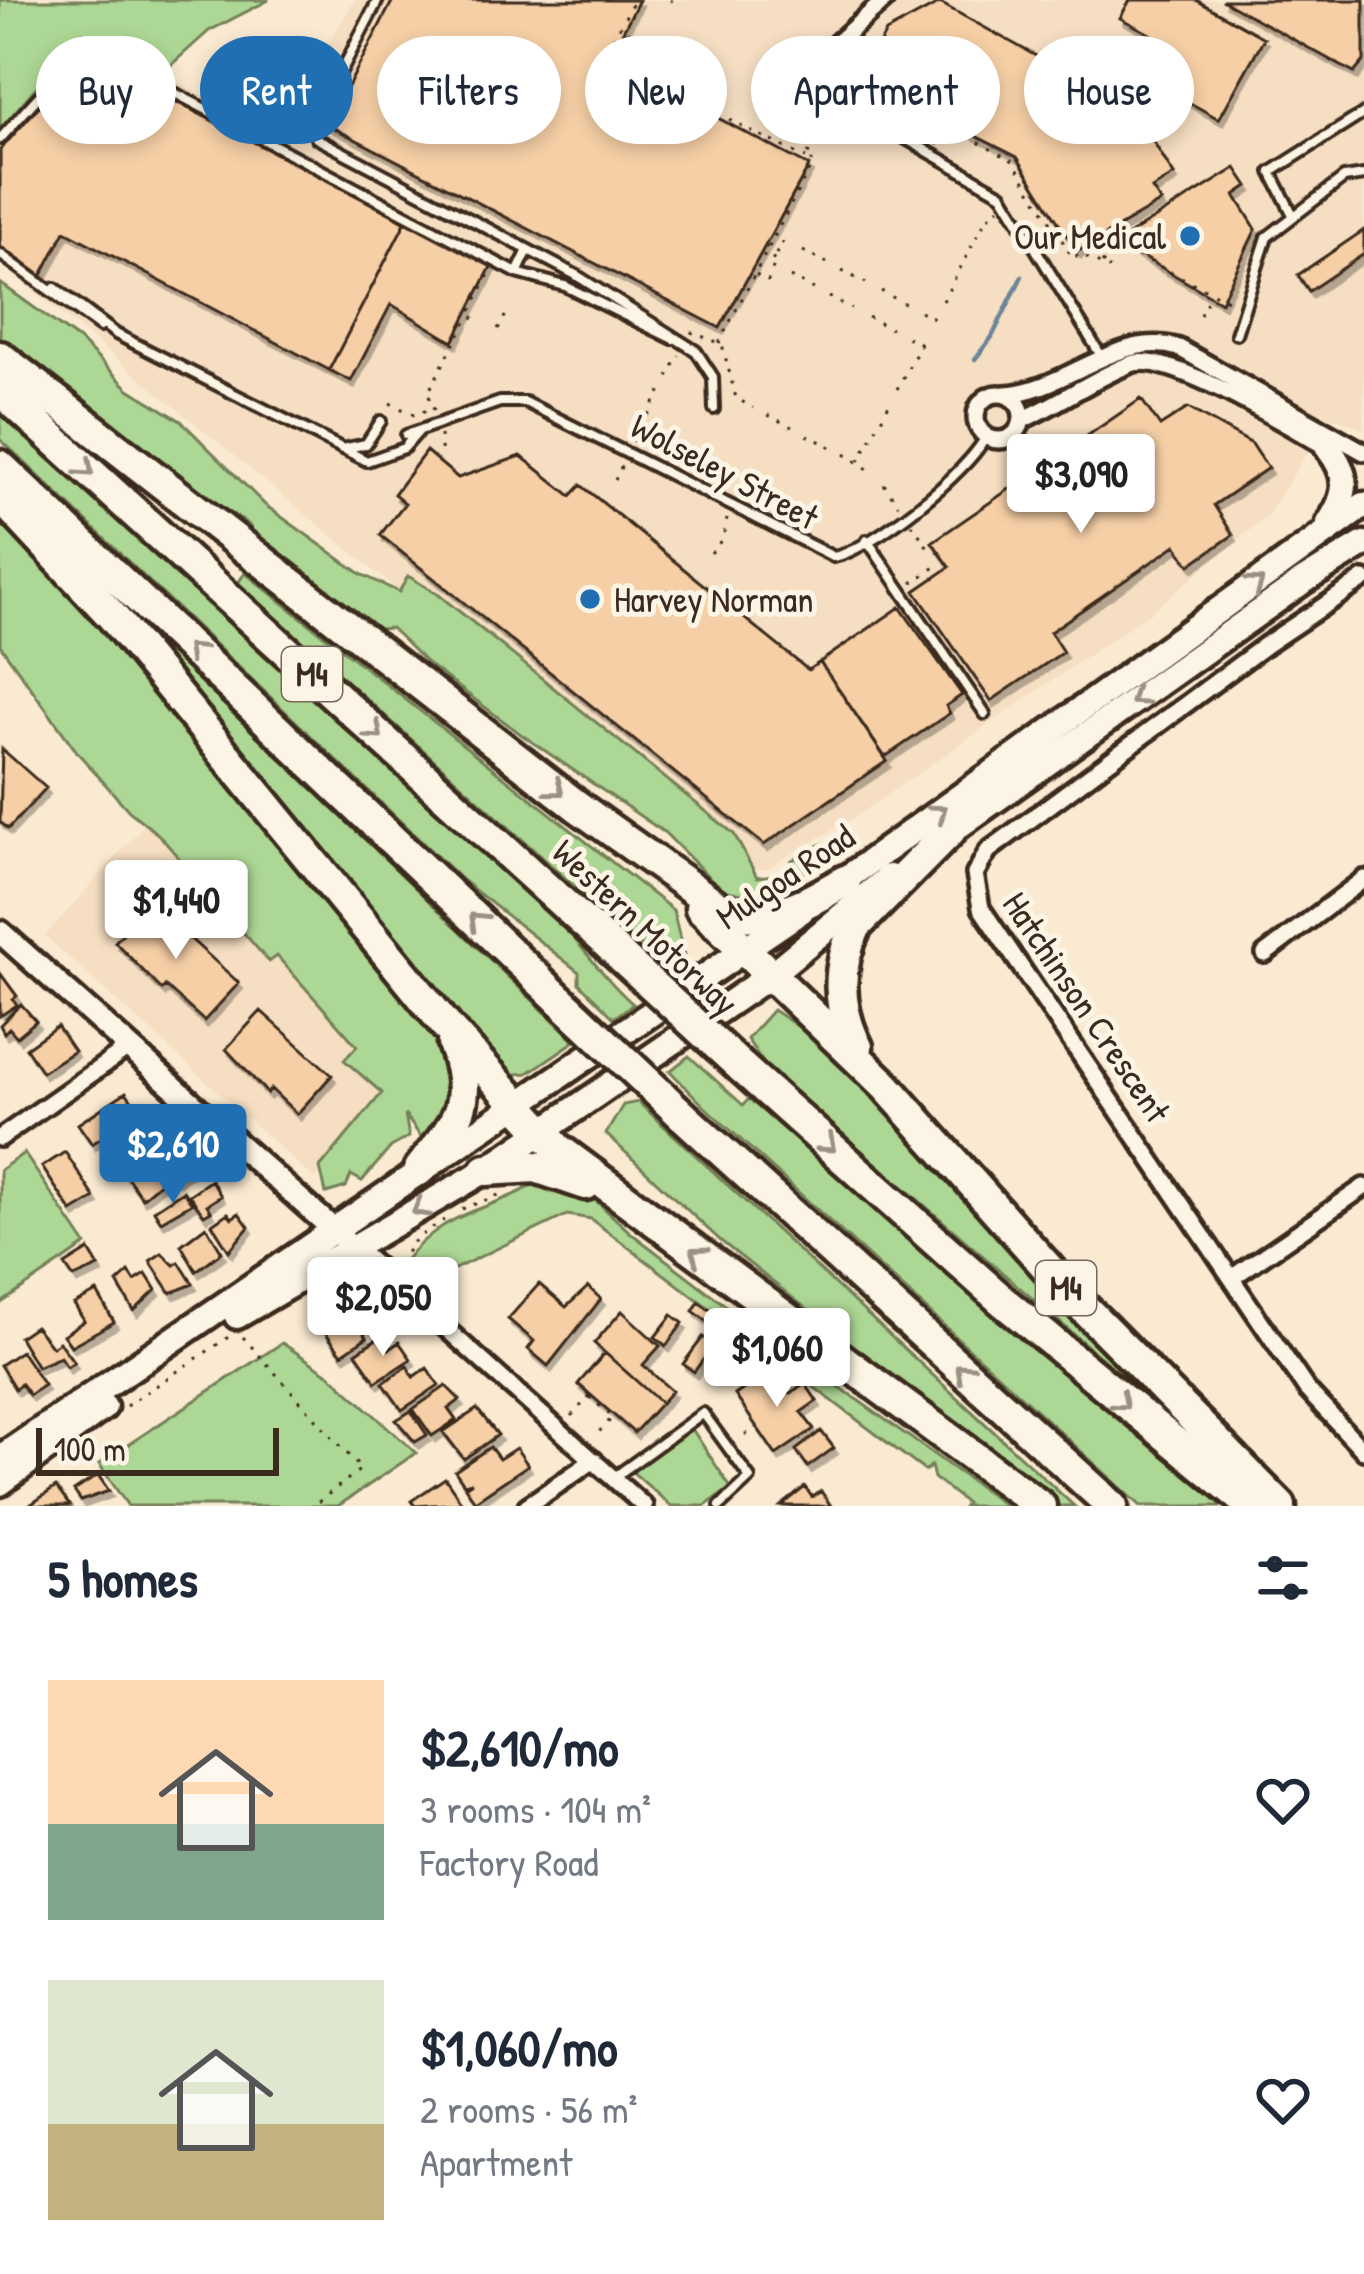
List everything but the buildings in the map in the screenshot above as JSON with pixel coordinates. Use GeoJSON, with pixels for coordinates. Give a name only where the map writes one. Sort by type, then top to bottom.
{"type":"FeatureCollection","features":[{"type":"Feature","properties":{"kind":"highway"},"geometry":{"type":"LineString","coordinates":[[0,357],[638,852],[769,976]]}},
{"type":"Feature","properties":{"kind":"highway","name":"Western Motorway"},"geometry":{"type":"LineString","coordinates":[[0,390],[740,1067],[1022,1318],[1252,1506]]}},
{"type":"Feature","properties":{"kind":"highway","name":"M4"},"geometry":{"type":"LineString","coordinates":[[0,466],[682,1114],[1112,1506]]}},
{"type":"Feature","properties":{"kind":"highway"},"geometry":{"type":"LineString","coordinates":[[0,496],[112,616],[448,1028],[542,1132],[649,1218],[1040,1506]]}},
{"type":"Feature","properties":{"kind":"highway","name":"M4"},"geometry":{"type":"LineString","coordinates":[[886,1086],[854,1044],[844,1014],[846,946],[856,926],[950,831]]}},
{"type":"Feature","properties":{"kind":"highway"},"geometry":{"type":"LineString","coordinates":[[638,852],[738,915],[783,913],[844,881]]}},
{"type":"Feature","properties":{"kind":"highway","name":"M4"},"geometry":{"type":"LineString","coordinates":[[769,976],[801,999],[886,1086],[1078,1302],[1280,1506]]}},
{"type":"Feature","properties":{"kind":"highway"},"geometry":{"type":"LineString","coordinates":[[419,1170],[464,1104],[465,1076],[448,1028]]}},
{"type":"Feature","properties":{"kind":"highway"},"geometry":{"type":"LineString","coordinates":[[486,1170],[527,1166],[556,1171],[649,1218]]}},
{"type":"Feature","properties":{"kind":"main road"},"geometry":{"type":"LineString","coordinates":[[1317,540],[1342,503],[1346,485],[1343,469],[1328,448]]}},
{"type":"Feature","properties":{"kind":"main road","name":"Mulgoa Road"},"geometry":{"type":"LineString","coordinates":[[0,1458],[844,881],[1364,505]]}},
{"type":"Feature","properties":{"kind":"main road","name":"Mulgoa Road"},"geometry":{"type":"LineString","coordinates":[[0,1483],[243,1311],[486,1170],[769,976],[950,831],[1302,582],[1364,544]]}},
{"type":"Feature","properties":{"kind":"street"},"geometry":{"type":"LineString","coordinates":[[844,36],[884,0]]}},
{"type":"Feature","properties":{"kind":"street"},"geometry":{"type":"LineString","coordinates":[[1328,448],[1199,377],[1151,362],[1130,364],[1022,420],[1008,438],[986,436],[977,424],[977,409],[986,398],[1031,393],[1139,343],[1179,348],[1364,452]]}},
{"type":"Feature","properties":{"kind":"street"},"geometry":{"type":"LineString","coordinates":[[1005,394],[1020,407],[1022,420]]}},
{"type":"Feature","properties":{"kind":"street","name":"Hatchinson Crescent"},"geometry":{"type":"LineString","coordinates":[[1364,580],[1267,644],[988,851],[976,874],[981,908],[1306,1390],[1364,1451]]}},
{"type":"Feature","properties":{"kind":"street"},"geometry":{"type":"LineString","coordinates":[[1265,954],[1364,879]]}},
{"type":"Feature","properties":{"kind":"street"},"geometry":{"type":"LineString","coordinates":[[0,932],[644,1506]]}},
{"type":"Feature","properties":{"kind":"street"},"geometry":{"type":"LineString","coordinates":[[0,1138],[128,1048]]}},
{"type":"Feature","properties":{"kind":"street"},"geometry":{"type":"LineString","coordinates":[[1233,1276],[1364,1187]]}},
{"type":"Feature","properties":{"kind":"street"},"geometry":{"type":"LineString","coordinates":[[526,1506],[594,1460]]}},
{"type":"Feature","properties":{"kind":"lane"},"geometry":{"type":"LineString","coordinates":[[378,0],[316,121],[316,139],[528,250],[705,360],[715,384],[714,409]]}},
{"type":"Feature","properties":{"kind":"lane"},"geometry":{"type":"LineString","coordinates":[[0,139],[38,97],[92,61],[154,82],[517,272],[565,286],[673,339]]}},
{"type":"Feature","properties":{"kind":"lane"},"geometry":{"type":"LineString","coordinates":[[1292,213],[1271,172],[1364,113]]}},
{"type":"Feature","properties":{"kind":"lane"},"geometry":{"type":"LineString","coordinates":[[919,144],[1002,194],[1104,360]]}},
{"type":"Feature","properties":{"kind":"lane"},"geometry":{"type":"LineString","coordinates":[[1236,334],[1267,237],[1292,213],[1344,178],[1364,175]]}},
{"type":"Feature","properties":{"kind":"lane"},"geometry":{"type":"LineString","coordinates":[[517,272],[528,250]]}},
{"type":"Feature","properties":{"kind":"lane"},"geometry":{"type":"LineString","coordinates":[[0,254],[84,320],[341,449],[374,460],[404,448],[419,430]]}},
{"type":"Feature","properties":{"kind":"lane"},"geometry":{"type":"LineString","coordinates":[[55,288],[116,334]]}},
{"type":"Feature","properties":{"kind":"lane","name":"Wolseley Street"},"geometry":{"type":"LineString","coordinates":[[406,435],[518,401],[821,555],[843,555],[958,475],[986,436]]}},
{"type":"Feature","properties":{"kind":"lane"},"geometry":{"type":"LineString","coordinates":[[341,449],[366,444],[381,421]]}},
{"type":"Feature","properties":{"kind":"lane"},"geometry":{"type":"LineString","coordinates":[[867,540],[985,714]]}},
{"type":"Feature","properties":{"kind":"lane"},"geometry":{"type":"LineString","coordinates":[[613,1478],[704,1413],[750,1478],[720,1506]]}},
{"type":"Feature","properties":{"kind":"path"},"geometry":{"type":"LineString","coordinates":[[670,0],[679,4]]}},
{"type":"Feature","properties":{"kind":"path"},"geometry":{"type":"LineString","coordinates":[[615,36],[632,4]]}},
{"type":"Feature","properties":{"kind":"path"},"geometry":{"type":"LineString","coordinates":[[621,25],[629,36]]}},
{"type":"Feature","properties":{"kind":"path"},"geometry":{"type":"LineString","coordinates":[[727,118],[812,162],[719,343],[736,398],[753,408]]}},
{"type":"Feature","properties":{"kind":"path"},"geometry":{"type":"LineString","coordinates":[[787,144],[788,149]]}},
{"type":"Feature","properties":{"kind":"path"},"geometry":{"type":"LineString","coordinates":[[806,158],[813,144]]}},
{"type":"Feature","properties":{"kind":"path"},"geometry":{"type":"LineString","coordinates":[[934,152],[938,144]]}},
{"type":"Feature","properties":{"kind":"path"},"geometry":{"type":"LineString","coordinates":[[981,144],[1013,161],[1073,258],[1079,254],[1110,269]]}},
{"type":"Feature","properties":{"kind":"path"},"geometry":{"type":"LineString","coordinates":[[943,301],[986,219],[1001,207]]}},
{"type":"Feature","properties":{"kind":"path"},"geometry":{"type":"LineString","coordinates":[[774,269],[770,266],[783,241],[788,243]]}},
{"type":"Feature","properties":{"kind":"path"},"geometry":{"type":"LineString","coordinates":[[1102,266],[1117,245],[1221,302],[1243,308]]}},
{"type":"Feature","properties":{"kind":"path"},"geometry":{"type":"LineString","coordinates":[[766,247],[777,253]]}},
{"type":"Feature","properties":{"kind":"path"},"geometry":{"type":"LineString","coordinates":[[803,250],[827,263]]}},
{"type":"Feature","properties":{"kind":"path"},"geometry":{"type":"LineString","coordinates":[[389,403],[414,415],[434,410],[428,393],[472,316],[496,261]]}},
{"type":"Feature","properties":{"kind":"path"},"geometry":{"type":"LineString","coordinates":[[842,271],[866,283]]}},
{"type":"Feature","properties":{"kind":"path"},"geometry":{"type":"LineString","coordinates":[[755,274],[776,285]]}},
{"type":"Feature","properties":{"kind":"path"},"geometry":{"type":"LineString","coordinates":[[790,277],[814,289]]}},
{"type":"Feature","properties":{"kind":"path"},"geometry":{"type":"LineString","coordinates":[[881,291],[905,304]]}},
{"type":"Feature","properties":{"kind":"path"},"geometry":{"type":"LineString","coordinates":[[1200,316],[1210,295]]}},
{"type":"Feature","properties":{"kind":"path"},"geometry":{"type":"LineString","coordinates":[[829,297],[853,309]]}},
{"type":"Feature","properties":{"kind":"path"},"geometry":{"type":"LineString","coordinates":[[498,329],[508,311]]}},
{"type":"Feature","properties":{"kind":"path"},"geometry":{"type":"LineString","coordinates":[[920,311],[934,320]]}},
{"type":"Feature","properties":{"kind":"path"},"geometry":{"type":"LineString","coordinates":[[868,317],[891,329]]}},
{"type":"Feature","properties":{"kind":"path"},"geometry":{"type":"LineString","coordinates":[[688,338],[692,329],[719,343]]}},
{"type":"Feature","properties":{"kind":"path"},"geometry":{"type":"LineString","coordinates":[[897,389],[922,342],[907,338]]}},
{"type":"Feature","properties":{"kind":"path"},"geometry":{"type":"LineString","coordinates":[[668,377],[680,353]]}},
{"type":"Feature","properties":{"kind":"path"},"geometry":{"type":"LineString","coordinates":[[648,415],[661,390]]}},
{"type":"Feature","properties":{"kind":"path"},"geometry":{"type":"LineString","coordinates":[[860,461],[890,404]]}},
{"type":"Feature","properties":{"kind":"path"},"geometry":{"type":"LineString","coordinates":[[768,415],[791,427]]}},
{"type":"Feature","properties":{"kind":"path"},"geometry":{"type":"LineString","coordinates":[[773,430],[778,420]]}},
{"type":"Feature","properties":{"kind":"path"},"geometry":{"type":"LineString","coordinates":[[633,443],[641,428]]}},
{"type":"Feature","properties":{"kind":"path"},"geometry":{"type":"LineString","coordinates":[[441,433],[436,443],[442,458]]}},
{"type":"Feature","properties":{"kind":"path"},"geometry":{"type":"LineString","coordinates":[[807,435],[831,447]]}},
{"type":"Feature","properties":{"kind":"path"},"geometry":{"type":"LineString","coordinates":[[845,454],[871,471]]}},
{"type":"Feature","properties":{"kind":"path"},"geometry":{"type":"LineString","coordinates":[[615,479],[623,464]]}},
{"type":"Feature","properties":{"kind":"path"},"geometry":{"type":"LineString","coordinates":[[884,484],[898,505]]}},
{"type":"Feature","properties":{"kind":"path"},"geometry":{"type":"LineString","coordinates":[[711,553],[723,538],[728,518]]}},
{"type":"Feature","properties":{"kind":"path"},"geometry":{"type":"LineString","coordinates":[[911,523],[929,549]]}},
{"type":"Feature","properties":{"kind":"path"},"geometry":{"type":"LineString","coordinates":[[911,584],[940,564]]}},
{"type":"Feature","properties":{"kind":"path"},"geometry":{"type":"LineString","coordinates":[[398,1262],[437,1224],[518,1189]]}},
{"type":"Feature","properties":{"kind":"path"},"geometry":{"type":"LineString","coordinates":[[318,1286],[362,1289],[374,1284]]}},
{"type":"Feature","properties":{"kind":"path"},"geometry":{"type":"LineString","coordinates":[[112,1417],[238,1331],[361,1469],[313,1506]]}},
{"type":"Feature","properties":{"kind":"path"},"geometry":{"type":"LineString","coordinates":[[572,1416],[590,1396],[613,1417],[595,1436]]}},
{"type":"Feature","properties":{"kind":"path"},"geometry":{"type":"LineString","coordinates":[[745,1436],[757,1426]]}},
{"type":"Feature","properties":{"kind":"shaded area"},"geometry":{"type":"Polygon","coordinates":[[[355,0],[1364,0],[1364,429],[1330,416],[1268,515],[1152,611],[858,815],[766,869],[737,869],[0,263],[0,129],[36,87],[36,144],[176,144],[176,81],[200,94],[200,144],[353,144],[353,36],[333,36],[355,0]]]}},
{"type":"Feature","properties":{"kind":"shaded area"},"geometry":{"type":"Polygon","coordinates":[[[154,814],[400,1095],[315,1179],[45,936],[154,814]]]}},
{"type":"Feature","properties":{"kind":"green space"},"geometry":{"type":"Polygon","coordinates":[[[0,0],[269,0],[200,36],[176,61],[176,36],[36,36],[36,87],[0,129],[0,0]]]}},
{"type":"Feature","properties":{"kind":"green space"},"geometry":{"type":"Polygon","coordinates":[[[0,283],[79,340],[129,389],[181,421],[265,505],[361,574],[399,592],[408,576],[439,595],[734,834],[757,877],[785,874],[792,860],[822,844],[831,850],[789,885],[747,895],[722,890],[665,833],[522,735],[429,665],[391,628],[378,629],[255,535],[248,524],[186,484],[0,341],[0,283]]]}},
{"type":"Feature","properties":{"kind":"green space"},"geometry":{"type":"Polygon","coordinates":[[[0,408],[555,918],[633,1004],[614,1018],[579,983],[579,972],[463,881],[0,439],[0,408]]]}},
{"type":"Feature","properties":{"kind":"green space"},"geometry":{"type":"Polygon","coordinates":[[[0,521],[62,584],[226,777],[400,996],[432,1026],[459,1075],[443,1115],[421,1137],[405,1115],[409,1137],[391,1147],[362,1181],[351,1175],[346,1187],[326,1193],[320,1168],[382,1093],[344,1060],[357,1046],[277,956],[269,962],[159,835],[129,811],[77,752],[0,645],[0,521]]]}},
{"type":"Feature","properties":{"kind":"green space"},"geometry":{"type":"Polygon","coordinates":[[[245,573],[673,910],[684,955],[666,964],[635,941],[238,583],[245,573]]]}},
{"type":"Feature","properties":{"kind":"green space"},"geometry":{"type":"Polygon","coordinates":[[[123,605],[575,1041],[528,1073],[507,1075],[488,1061],[123,605]]]}},
{"type":"Feature","properties":{"kind":"green space"},"geometry":{"type":"Polygon","coordinates":[[[773,1010],[832,1049],[1148,1392],[1144,1395],[769,1071],[747,1039],[773,1010]]]}},
{"type":"Feature","properties":{"kind":"green space"},"geometry":{"type":"Polygon","coordinates":[[[689,1056],[743,1105],[749,1099],[1223,1506],[1141,1506],[704,1106],[670,1071],[689,1056]]]}},
{"type":"Feature","properties":{"kind":"green space"},"geometry":{"type":"Polygon","coordinates":[[[638,1102],[1074,1506],[1056,1506],[722,1242],[606,1134],[623,1105],[638,1102]]]}},
{"type":"Feature","properties":{"kind":"green space"},"geometry":{"type":"Polygon","coordinates":[[[24,1153],[86,1245],[0,1304],[0,1170],[24,1153]]]}},
{"type":"Feature","properties":{"kind":"green space"},"geometry":{"type":"Polygon","coordinates":[[[539,1182],[580,1186],[631,1233],[729,1308],[1006,1506],[964,1506],[934,1478],[931,1466],[925,1471],[591,1219],[567,1215],[423,1284],[402,1264],[451,1221],[539,1182]]]}},
{"type":"Feature","properties":{"kind":"green space"},"geometry":{"type":"Polygon","coordinates":[[[282,1343],[330,1375],[416,1453],[338,1506],[128,1506],[99,1464],[282,1343]]]}},
{"type":"Feature","properties":{"kind":"green space"},"geometry":{"type":"Polygon","coordinates":[[[692,1429],[731,1488],[705,1506],[671,1506],[629,1469],[692,1429]]]}},
{"type":"Feature","properties":{"kind":"waterway"},"geometry":{"type":"LineString","coordinates":[[975,359],[992,337],[1022,276]]}},
{"type":"Feature","properties":{"kind":"place","name":"Our Medical"},"geometry":{"type":"Point","coordinates":[1190,236]}},
{"type":"Feature","properties":{"kind":"place","name":"Harvey Norman"},"geometry":{"type":"Point","coordinates":[590,599]}}]}
